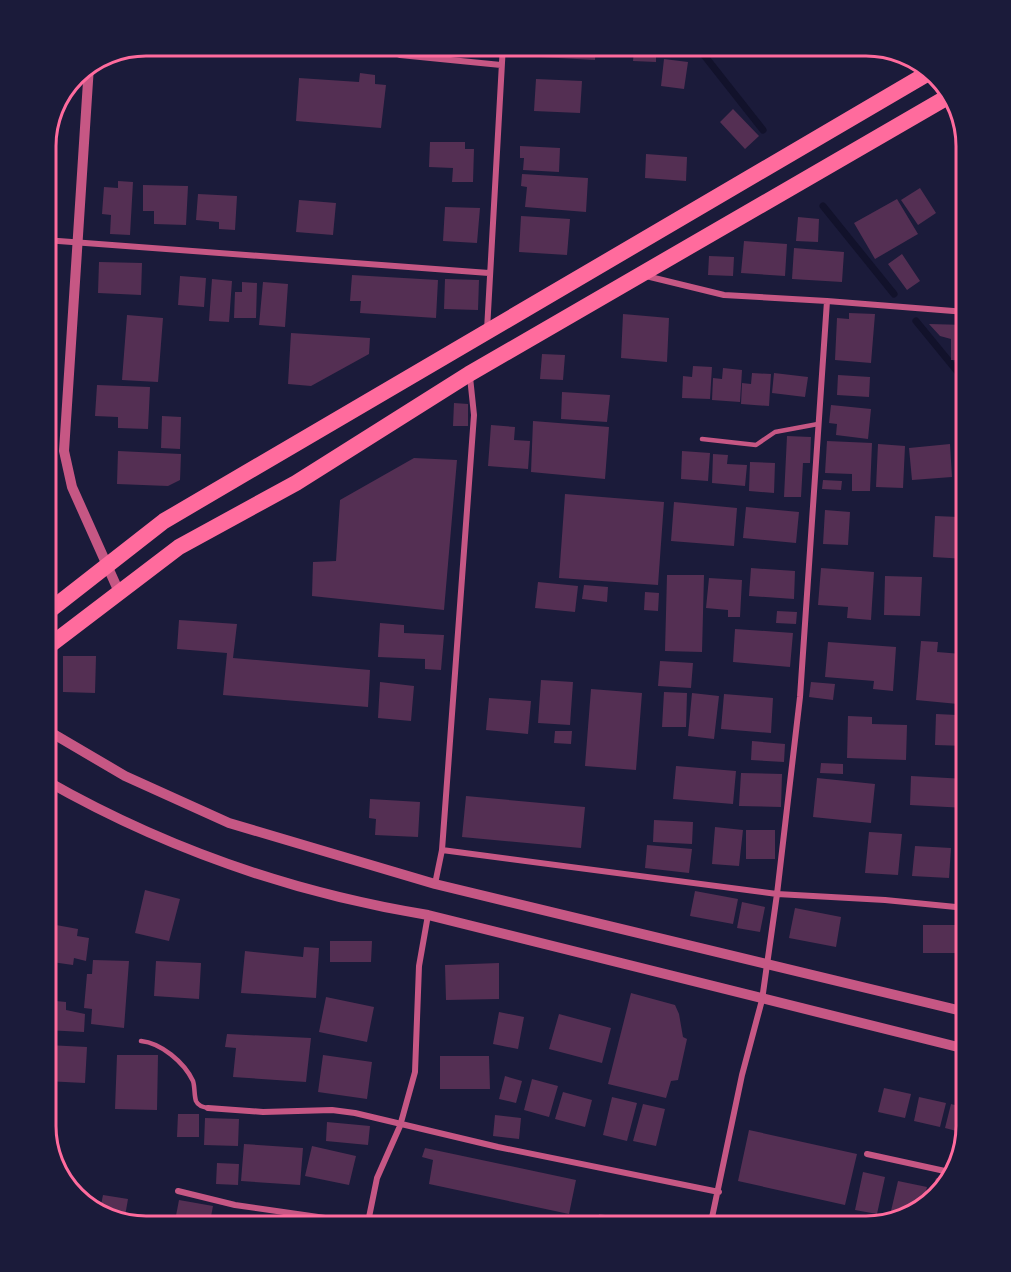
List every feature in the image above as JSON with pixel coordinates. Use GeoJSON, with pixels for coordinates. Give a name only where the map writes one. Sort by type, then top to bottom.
{"type":"FeatureCollection","features":[{"type":"Feature","properties":{"kind":"highway"},"geometry":{"type":"LineString","coordinates":[[56,605],[164,521],[923,76]]}},
{"type":"Feature","properties":{"kind":"highway"},"geometry":{"type":"LineString","coordinates":[[56,641],[179,547],[296,483],[469,374],[643,276],[943,100]]}},
{"type":"Feature","properties":{"kind":"street"},"geometry":{"type":"LineString","coordinates":[[410,56],[501,65]]}},
{"type":"Feature","properties":{"kind":"street"},"geometry":{"type":"LineString","coordinates":[[487,331],[502,56]]}},
{"type":"Feature","properties":{"kind":"street"},"geometry":{"type":"LineString","coordinates":[[88,76],[64,451],[72,487],[119,592]]}},
{"type":"Feature","properties":{"kind":"street"},"geometry":{"type":"LineString","coordinates":[[56,241],[489,273]]}},
{"type":"Feature","properties":{"kind":"street"},"geometry":{"type":"LineString","coordinates":[[643,276],[724,295],[956,311]]}},
{"type":"Feature","properties":{"kind":"street"},"geometry":{"type":"LineString","coordinates":[[713,1216],[742,1075],[762,1000],[777,894],[800,697],[827,301]]}},
{"type":"Feature","properties":{"kind":"street"},"geometry":{"type":"LineString","coordinates":[[435,884],[442,850],[474,415],[469,374]]}},
{"type":"Feature","properties":{"kind":"street"},"geometry":{"type":"LineString","coordinates":[[56,735],[125,776],[229,823],[435,884],[956,1010]]}},
{"type":"Feature","properties":{"kind":"street"},"geometry":{"type":"LineString","coordinates":[[56,788],[109,814],[216,859],[292,886],[370,905],[428,915],[956,1047]]}},
{"type":"Feature","properties":{"kind":"street"},"geometry":{"type":"LineString","coordinates":[[442,850],[777,894],[885,900],[956,907]]}},
{"type":"Feature","properties":{"kind":"street"},"geometry":{"type":"LineString","coordinates":[[369,1216],[377,1178],[400,1126],[415,1072],[419,966],[428,915]]}},
{"type":"Feature","properties":{"kind":"street"},"geometry":{"type":"LineString","coordinates":[[208,1108],[263,1112],[332,1110],[719,1192]]}},
{"type":"Feature","properties":{"kind":"street"},"geometry":{"type":"LineString","coordinates":[[867,1154],[944,1171]]}},
{"type":"Feature","properties":{"kind":"street"},"geometry":{"type":"LineString","coordinates":[[178,1191],[235,1205],[308,1216]]}},
{"type":"Feature","properties":{"kind":"lane"},"geometry":{"type":"LineString","coordinates":[[702,439],[756,445],[775,432],[818,424]]}},
{"type":"Feature","properties":{"kind":"lane"},"geometry":{"type":"LineString","coordinates":[[141,1041],[152,1042],[161,1047],[185,1068],[193,1082],[196,1101],[208,1108]]}},
{"type":"Feature","properties":{"kind":"building"},"geometry":{"type":"Polygon","coordinates":[[[540,56],[595,56],[595,60],[540,56]]]}},
{"type":"Feature","properties":{"kind":"building"},"geometry":{"type":"Polygon","coordinates":[[[633,56],[656,56],[656,62],[633,61],[633,56]]]}},
{"type":"Feature","properties":{"kind":"building"},"geometry":{"type":"Polygon","coordinates":[[[664,59],[688,62],[684,89],[661,86],[664,59]]]}},
{"type":"Feature","properties":{"kind":"building"},"geometry":{"type":"Polygon","coordinates":[[[360,73],[375,75],[375,84],[386,85],[381,128],[296,121],[299,78],[359,82],[360,73]]]}},
{"type":"Feature","properties":{"kind":"building"},"geometry":{"type":"Polygon","coordinates":[[[536,79],[582,81],[580,113],[534,111],[536,79]]]}},
{"type":"Feature","properties":{"kind":"building"},"geometry":{"type":"Polygon","coordinates":[[[733,109],[759,136],[745,149],[720,122],[733,109]]]}},
{"type":"Feature","properties":{"kind":"building"},"geometry":{"type":"Polygon","coordinates":[[[430,142],[465,142],[465,149],[474,149],[473,182],[452,182],[453,168],[429,167],[430,142]]]}},
{"type":"Feature","properties":{"kind":"building"},"geometry":{"type":"Polygon","coordinates":[[[520,146],[560,148],[559,172],[523,170],[524,158],[520,158],[520,146]]]}},
{"type":"Feature","properties":{"kind":"building"},"geometry":{"type":"Polygon","coordinates":[[[646,154],[687,157],[686,181],[645,178],[646,154]]]}},
{"type":"Feature","properties":{"kind":"building"},"geometry":{"type":"Polygon","coordinates":[[[522,174],[588,178],[586,212],[525,207],[527,187],[521,186],[522,174]]]}},
{"type":"Feature","properties":{"kind":"building"},"geometry":{"type":"Polygon","coordinates":[[[118,181],[133,182],[130,235],[110,234],[111,215],[102,214],[104,187],[118,188],[118,181]]]}},
{"type":"Feature","properties":{"kind":"building"},"geometry":{"type":"Polygon","coordinates":[[[143,185],[188,186],[186,225],[154,224],[154,211],[143,211],[143,185]]]}},
{"type":"Feature","properties":{"kind":"building"},"geometry":{"type":"Polygon","coordinates":[[[920,188],[936,213],[918,225],[901,200],[920,188]]]}},
{"type":"Feature","properties":{"kind":"building"},"geometry":{"type":"Polygon","coordinates":[[[198,194],[237,196],[235,230],[219,229],[219,222],[196,220],[198,194]]]}},
{"type":"Feature","properties":{"kind":"building"},"geometry":{"type":"Polygon","coordinates":[[[897,199],[918,234],[875,259],[854,223],[897,199]]]}},
{"type":"Feature","properties":{"kind":"building"},"geometry":{"type":"Polygon","coordinates":[[[299,200],[336,203],[333,235],[296,232],[299,200]]]}},
{"type":"Feature","properties":{"kind":"building"},"geometry":{"type":"Polygon","coordinates":[[[445,207],[480,208],[477,243],[443,241],[445,207]]]}},
{"type":"Feature","properties":{"kind":"building"},"geometry":{"type":"Polygon","coordinates":[[[521,216],[570,219],[567,255],[519,252],[521,216]]]}},
{"type":"Feature","properties":{"kind":"building"},"geometry":{"type":"Polygon","coordinates":[[[798,217],[819,219],[818,242],[796,241],[798,217]]]}},
{"type":"Feature","properties":{"kind":"building"},"geometry":{"type":"Polygon","coordinates":[[[744,241],[787,244],[785,276],[741,273],[744,241]]]}},
{"type":"Feature","properties":{"kind":"building"},"geometry":{"type":"Polygon","coordinates":[[[794,248],[844,252],[842,282],[792,279],[794,248]]]}},
{"type":"Feature","properties":{"kind":"building"},"geometry":{"type":"Polygon","coordinates":[[[902,254],[920,281],[907,290],[888,264],[902,254]]]}},
{"type":"Feature","properties":{"kind":"building"},"geometry":{"type":"Polygon","coordinates":[[[709,256],[734,257],[733,276],[708,275],[709,256]]]}},
{"type":"Feature","properties":{"kind":"building"},"geometry":{"type":"Polygon","coordinates":[[[99,262],[142,263],[141,295],[98,293],[99,262]]]}},
{"type":"Feature","properties":{"kind":"building"},"geometry":{"type":"Polygon","coordinates":[[[352,275],[438,280],[436,318],[360,313],[361,301],[350,301],[352,275]]]}},
{"type":"Feature","properties":{"kind":"building"},"geometry":{"type":"Polygon","coordinates":[[[180,276],[206,278],[204,307],[178,305],[180,276]]]}},
{"type":"Feature","properties":{"kind":"building"},"geometry":{"type":"Polygon","coordinates":[[[212,279],[232,281],[229,322],[209,321],[212,279]]]}},
{"type":"Feature","properties":{"kind":"building"},"geometry":{"type":"Polygon","coordinates":[[[445,279],[479,280],[478,310],[444,309],[445,279]]]}},
{"type":"Feature","properties":{"kind":"building"},"geometry":{"type":"Polygon","coordinates":[[[242,282],[257,283],[256,318],[234,318],[235,292],[242,292],[242,282]]]}},
{"type":"Feature","properties":{"kind":"building"},"geometry":{"type":"Polygon","coordinates":[[[263,282],[288,284],[285,327],[259,325],[263,282]]]}},
{"type":"Feature","properties":{"kind":"building"},"geometry":{"type":"Polygon","coordinates":[[[849,313],[875,314],[871,363],[835,360],[837,318],[849,319],[849,313]]]}},
{"type":"Feature","properties":{"kind":"building"},"geometry":{"type":"Polygon","coordinates":[[[623,314],[669,318],[667,362],[621,358],[623,314]]]}},
{"type":"Feature","properties":{"kind":"building"},"geometry":{"type":"Polygon","coordinates":[[[127,315],[163,318],[158,382],[122,380],[127,315]]]}},
{"type":"Feature","properties":{"kind":"building"},"geometry":{"type":"Polygon","coordinates":[[[929,324],[956,325],[956,360],[951,360],[951,339],[940,336],[929,324]]]}},
{"type":"Feature","properties":{"kind":"building"},"geometry":{"type":"Polygon","coordinates":[[[291,333],[370,338],[369,354],[311,386],[288,384],[291,333]]]}},
{"type":"Feature","properties":{"kind":"building"},"geometry":{"type":"Polygon","coordinates":[[[542,354],[565,355],[563,380],[540,379],[542,354]]]}},
{"type":"Feature","properties":{"kind":"building"},"geometry":{"type":"Polygon","coordinates":[[[693,366],[712,367],[710,399],[682,398],[683,376],[692,377],[693,366]]]}},
{"type":"Feature","properties":{"kind":"building"},"geometry":{"type":"Polygon","coordinates":[[[723,368],[742,370],[740,402],[712,400],[713,378],[722,379],[723,368]]]}},
{"type":"Feature","properties":{"kind":"building"},"geometry":{"type":"Polygon","coordinates":[[[752,373],[771,374],[769,406],[741,404],[742,383],[751,384],[752,373]]]}},
{"type":"Feature","properties":{"kind":"building"},"geometry":{"type":"Polygon","coordinates":[[[774,373],[808,377],[805,397],[772,393],[774,373]]]}},
{"type":"Feature","properties":{"kind":"building"},"geometry":{"type":"Polygon","coordinates":[[[838,375],[870,377],[869,397],[837,395],[838,375]]]}},
{"type":"Feature","properties":{"kind":"building"},"geometry":{"type":"Polygon","coordinates":[[[97,385],[150,387],[148,429],[118,428],[118,417],[95,416],[97,385]]]}},
{"type":"Feature","properties":{"kind":"building"},"geometry":{"type":"Polygon","coordinates":[[[562,392],[610,395],[607,422],[561,419],[562,392]]]}},
{"type":"Feature","properties":{"kind":"building"},"geometry":{"type":"Polygon","coordinates":[[[454,403],[468,404],[468,426],[453,426],[454,403]]]}},
{"type":"Feature","properties":{"kind":"building"},"geometry":{"type":"Polygon","coordinates":[[[831,405],[871,409],[868,439],[836,435],[837,424],[829,423],[831,405]]]}},
{"type":"Feature","properties":{"kind":"building"},"geometry":{"type":"Polygon","coordinates":[[[162,416],[181,417],[180,449],[161,448],[162,416]]]}},
{"type":"Feature","properties":{"kind":"building"},"geometry":{"type":"Polygon","coordinates":[[[533,421],[609,427],[605,479],[531,472],[533,421]]]}},
{"type":"Feature","properties":{"kind":"building"},"geometry":{"type":"Polygon","coordinates":[[[491,425],[515,427],[514,440],[530,441],[528,469],[488,466],[491,425]]]}},
{"type":"Feature","properties":{"kind":"building"},"geometry":{"type":"Polygon","coordinates":[[[787,436],[811,437],[810,463],[803,463],[801,497],[784,497],[787,436]]]}},
{"type":"Feature","properties":{"kind":"building"},"geometry":{"type":"Polygon","coordinates":[[[827,441],[872,443],[870,491],[852,491],[852,474],[825,473],[827,441]]]}},
{"type":"Feature","properties":{"kind":"building"},"geometry":{"type":"Polygon","coordinates":[[[878,444],[905,446],[903,488],[876,487],[878,444]]]}},
{"type":"Feature","properties":{"kind":"building"},"geometry":{"type":"Polygon","coordinates":[[[950,444],[952,477],[912,480],[909,448],[950,444]]]}},
{"type":"Feature","properties":{"kind":"building"},"geometry":{"type":"Polygon","coordinates":[[[118,451],[181,454],[180,480],[168,486],[117,484],[118,451]]]}},
{"type":"Feature","properties":{"kind":"building"},"geometry":{"type":"Polygon","coordinates":[[[682,451],[710,453],[708,481],[681,479],[682,451]]]}},
{"type":"Feature","properties":{"kind":"building"},"geometry":{"type":"Polygon","coordinates":[[[713,454],[728,455],[727,464],[747,465],[745,486],[712,483],[713,454]]]}},
{"type":"Feature","properties":{"kind":"building"},"geometry":{"type":"Polygon","coordinates":[[[414,458],[457,460],[444,610],[312,596],[313,562],[336,561],[340,500],[414,458]]]}},
{"type":"Feature","properties":{"kind":"building"},"geometry":{"type":"Polygon","coordinates":[[[750,462],[775,463],[774,493],[749,491],[750,462]]]}},
{"type":"Feature","properties":{"kind":"building"},"geometry":{"type":"Polygon","coordinates":[[[823,480],[842,481],[841,490],[822,489],[823,480]]]}},
{"type":"Feature","properties":{"kind":"building"},"geometry":{"type":"Polygon","coordinates":[[[565,494],[664,502],[658,585],[559,578],[565,494]]]}},
{"type":"Feature","properties":{"kind":"building"},"geometry":{"type":"Polygon","coordinates":[[[674,502],[737,508],[734,546],[671,541],[674,502]]]}},
{"type":"Feature","properties":{"kind":"building"},"geometry":{"type":"Polygon","coordinates":[[[746,507],[799,512],[796,543],[743,538],[746,507]]]}},
{"type":"Feature","properties":{"kind":"building"},"geometry":{"type":"Polygon","coordinates":[[[825,510],[850,512],[848,545],[823,544],[825,510]]]}},
{"type":"Feature","properties":{"kind":"building"},"geometry":{"type":"Polygon","coordinates":[[[935,516],[956,517],[956,558],[933,557],[935,516]]]}},
{"type":"Feature","properties":{"kind":"building"},"geometry":{"type":"Polygon","coordinates":[[[751,568],[795,571],[794,599],[749,596],[751,568]]]}},
{"type":"Feature","properties":{"kind":"building"},"geometry":{"type":"Polygon","coordinates":[[[821,568],[874,572],[871,620],[847,618],[848,607],[818,605],[821,568]]]}},
{"type":"Feature","properties":{"kind":"building"},"geometry":{"type":"Polygon","coordinates":[[[667,575],[704,575],[702,652],[665,651],[667,575]]]}},
{"type":"Feature","properties":{"kind":"building"},"geometry":{"type":"Polygon","coordinates":[[[885,576],[922,577],[920,616],[884,615],[885,576]]]}},
{"type":"Feature","properties":{"kind":"building"},"geometry":{"type":"Polygon","coordinates":[[[709,578],[742,580],[740,617],[728,617],[728,610],[706,608],[709,578]]]}},
{"type":"Feature","properties":{"kind":"building"},"geometry":{"type":"Polygon","coordinates":[[[538,582],[578,586],[575,612],[535,608],[538,582]]]}},
{"type":"Feature","properties":{"kind":"building"},"geometry":{"type":"Polygon","coordinates":[[[584,585],[608,587],[607,602],[582,599],[584,585]]]}},
{"type":"Feature","properties":{"kind":"building"},"geometry":{"type":"Polygon","coordinates":[[[645,592],[659,593],[658,611],[644,610],[645,592]]]}},
{"type":"Feature","properties":{"kind":"building"},"geometry":{"type":"Polygon","coordinates":[[[777,611],[797,612],[796,624],[776,623],[777,611]]]}},
{"type":"Feature","properties":{"kind":"building"},"geometry":{"type":"Polygon","coordinates":[[[179,620],[237,624],[233,658],[370,670],[368,707],[223,695],[227,653],[177,649],[179,620]]]}},
{"type":"Feature","properties":{"kind":"building"},"geometry":{"type":"Polygon","coordinates":[[[380,623],[404,625],[404,633],[444,635],[441,670],[425,669],[425,659],[378,657],[380,623]]]}},
{"type":"Feature","properties":{"kind":"building"},"geometry":{"type":"Polygon","coordinates":[[[735,629],[793,633],[790,667],[733,662],[735,629]]]}},
{"type":"Feature","properties":{"kind":"building"},"geometry":{"type":"Polygon","coordinates":[[[921,641],[938,642],[937,652],[956,654],[956,704],[916,700],[921,641]]]}},
{"type":"Feature","properties":{"kind":"building"},"geometry":{"type":"Polygon","coordinates":[[[828,642],[896,647],[893,691],[873,689],[874,681],[825,677],[828,642]]]}},
{"type":"Feature","properties":{"kind":"building"},"geometry":{"type":"Polygon","coordinates":[[[63,656],[96,656],[95,693],[63,692],[63,656]]]}},
{"type":"Feature","properties":{"kind":"building"},"geometry":{"type":"Polygon","coordinates":[[[660,661],[693,663],[691,688],[658,686],[660,661]]]}},
{"type":"Feature","properties":{"kind":"building"},"geometry":{"type":"Polygon","coordinates":[[[541,680],[573,682],[570,725],[538,723],[541,680]]]}},
{"type":"Feature","properties":{"kind":"building"},"geometry":{"type":"Polygon","coordinates":[[[380,682],[414,686],[411,721],[378,718],[380,682]]]}},
{"type":"Feature","properties":{"kind":"building"},"geometry":{"type":"Polygon","coordinates":[[[811,682],[835,684],[833,700],[809,697],[811,682]]]}},
{"type":"Feature","properties":{"kind":"building"},"geometry":{"type":"Polygon","coordinates":[[[591,689],[642,693],[636,770],[585,766],[591,689]]]}},
{"type":"Feature","properties":{"kind":"building"},"geometry":{"type":"Polygon","coordinates":[[[664,692],[687,693],[686,727],[662,727],[664,692]]]}},
{"type":"Feature","properties":{"kind":"building"},"geometry":{"type":"Polygon","coordinates":[[[692,693],[719,696],[714,739],[688,736],[692,693]]]}},
{"type":"Feature","properties":{"kind":"building"},"geometry":{"type":"Polygon","coordinates":[[[724,694],[773,698],[771,733],[721,729],[724,694]]]}},
{"type":"Feature","properties":{"kind":"building"},"geometry":{"type":"Polygon","coordinates":[[[489,698],[531,701],[528,734],[486,730],[489,698]]]}},
{"type":"Feature","properties":{"kind":"building"},"geometry":{"type":"Polygon","coordinates":[[[936,714],[956,715],[956,746],[935,745],[936,714]]]}},
{"type":"Feature","properties":{"kind":"building"},"geometry":{"type":"Polygon","coordinates":[[[848,716],[872,717],[872,724],[907,725],[906,760],[847,758],[848,716]]]}},
{"type":"Feature","properties":{"kind":"building"},"geometry":{"type":"Polygon","coordinates":[[[555,731],[572,731],[571,744],[554,743],[555,731]]]}},
{"type":"Feature","properties":{"kind":"building"},"geometry":{"type":"Polygon","coordinates":[[[752,741],[785,744],[784,762],[751,760],[752,741]]]}},
{"type":"Feature","properties":{"kind":"building"},"geometry":{"type":"Polygon","coordinates":[[[821,763],[843,764],[843,774],[820,773],[821,763]]]}},
{"type":"Feature","properties":{"kind":"building"},"geometry":{"type":"Polygon","coordinates":[[[676,766],[736,771],[733,804],[673,799],[676,766]]]}},
{"type":"Feature","properties":{"kind":"building"},"geometry":{"type":"Polygon","coordinates":[[[741,773],[782,774],[781,807],[739,806],[741,773]]]}},
{"type":"Feature","properties":{"kind":"building"},"geometry":{"type":"Polygon","coordinates":[[[911,776],[956,778],[956,807],[910,805],[911,776]]]}},
{"type":"Feature","properties":{"kind":"building"},"geometry":{"type":"Polygon","coordinates":[[[817,778],[875,784],[871,823],[813,817],[817,778]]]}},
{"type":"Feature","properties":{"kind":"building"},"geometry":{"type":"Polygon","coordinates":[[[466,796],[585,807],[581,848],[462,837],[466,796]]]}},
{"type":"Feature","properties":{"kind":"building"},"geometry":{"type":"Polygon","coordinates":[[[370,799],[420,802],[418,837],[375,835],[376,819],[369,818],[370,799]]]}},
{"type":"Feature","properties":{"kind":"building"},"geometry":{"type":"Polygon","coordinates":[[[654,820],[693,822],[692,844],[653,842],[654,820]]]}},
{"type":"Feature","properties":{"kind":"building"},"geometry":{"type":"Polygon","coordinates":[[[715,827],[743,830],[739,866],[712,864],[715,827]]]}},
{"type":"Feature","properties":{"kind":"building"},"geometry":{"type":"Polygon","coordinates":[[[746,830],[775,830],[775,859],[746,859],[746,830]]]}},
{"type":"Feature","properties":{"kind":"building"},"geometry":{"type":"Polygon","coordinates":[[[869,832],[902,834],[898,875],[865,873],[869,832]]]}},
{"type":"Feature","properties":{"kind":"building"},"geometry":{"type":"Polygon","coordinates":[[[647,845],[692,849],[689,873],[645,868],[647,845]]]}},
{"type":"Feature","properties":{"kind":"building"},"geometry":{"type":"Polygon","coordinates":[[[915,846],[951,848],[949,878],[912,876],[915,846]]]}},
{"type":"Feature","properties":{"kind":"building"},"geometry":{"type":"Polygon","coordinates":[[[145,890],[180,899],[169,941],[135,933],[145,890]]]}},
{"type":"Feature","properties":{"kind":"building"},"geometry":{"type":"Polygon","coordinates":[[[695,891],[738,899],[733,924],[690,916],[695,891]]]}},
{"type":"Feature","properties":{"kind":"building"},"geometry":{"type":"Polygon","coordinates":[[[742,902],[765,907],[760,932],[737,928],[742,902]]]}},
{"type":"Feature","properties":{"kind":"building"},"geometry":{"type":"Polygon","coordinates":[[[795,908],[841,917],[836,947],[789,938],[795,908]]]}},
{"type":"Feature","properties":{"kind":"building"},"geometry":{"type":"Polygon","coordinates":[[[56,925],[78,929],[77,936],[89,938],[86,961],[74,958],[73,965],[56,963],[56,925]]]}},
{"type":"Feature","properties":{"kind":"building"},"geometry":{"type":"Polygon","coordinates":[[[923,925],[956,925],[956,953],[923,953],[923,925]]]}},
{"type":"Feature","properties":{"kind":"building"},"geometry":{"type":"Polygon","coordinates":[[[330,941],[372,941],[371,962],[330,962],[330,941]]]}},
{"type":"Feature","properties":{"kind":"building"},"geometry":{"type":"Polygon","coordinates":[[[304,947],[319,948],[316,998],[241,993],[245,951],[303,957],[304,947]]]}},
{"type":"Feature","properties":{"kind":"building"},"geometry":{"type":"Polygon","coordinates":[[[93,960],[129,961],[124,1028],[91,1024],[92,1009],[84,1008],[87,974],[92,974],[93,960]]]}},
{"type":"Feature","properties":{"kind":"building"},"geometry":{"type":"Polygon","coordinates":[[[156,961],[201,963],[199,999],[154,996],[156,961]]]}},
{"type":"Feature","properties":{"kind":"building"},"geometry":{"type":"Polygon","coordinates":[[[499,963],[499,999],[446,1000],[445,965],[499,963]]]}},
{"type":"Feature","properties":{"kind":"building"},"geometry":{"type":"Polygon","coordinates":[[[631,993],[675,1005],[679,1014],[683,1037],[687,1039],[678,1080],[671,1081],[666,1098],[608,1084],[631,993]]]}},
{"type":"Feature","properties":{"kind":"building"},"geometry":{"type":"Polygon","coordinates":[[[326,997],[374,1007],[367,1042],[319,1032],[326,997]]]}},
{"type":"Feature","properties":{"kind":"building"},"geometry":{"type":"Polygon","coordinates":[[[56,1001],[66,1002],[66,1010],[85,1014],[84,1032],[56,1031],[56,1001]]]}},
{"type":"Feature","properties":{"kind":"building"},"geometry":{"type":"Polygon","coordinates":[[[499,1012],[524,1017],[518,1049],[493,1044],[499,1012]]]}},
{"type":"Feature","properties":{"kind":"building"},"geometry":{"type":"Polygon","coordinates":[[[559,1014],[611,1028],[602,1063],[549,1049],[559,1014]]]}},
{"type":"Feature","properties":{"kind":"building"},"geometry":{"type":"Polygon","coordinates":[[[227,1034],[311,1038],[306,1082],[233,1077],[236,1048],[225,1047],[227,1034]]]}},
{"type":"Feature","properties":{"kind":"building"},"geometry":{"type":"Polygon","coordinates":[[[56,1045],[87,1047],[85,1083],[56,1082],[56,1045]]]}},
{"type":"Feature","properties":{"kind":"building"},"geometry":{"type":"Polygon","coordinates":[[[117,1055],[158,1055],[157,1110],[115,1109],[117,1055]]]}},
{"type":"Feature","properties":{"kind":"building"},"geometry":{"type":"Polygon","coordinates":[[[323,1055],[372,1062],[367,1099],[318,1092],[323,1055]]]}},
{"type":"Feature","properties":{"kind":"building"},"geometry":{"type":"Polygon","coordinates":[[[440,1056],[489,1056],[490,1089],[440,1089],[440,1056]]]}},
{"type":"Feature","properties":{"kind":"building"},"geometry":{"type":"Polygon","coordinates":[[[505,1076],[522,1081],[516,1103],[499,1099],[505,1076]]]}},
{"type":"Feature","properties":{"kind":"building"},"geometry":{"type":"Polygon","coordinates":[[[532,1079],[558,1086],[549,1117],[524,1110],[532,1079]]]}},
{"type":"Feature","properties":{"kind":"building"},"geometry":{"type":"Polygon","coordinates":[[[884,1088],[911,1094],[905,1118],[878,1112],[884,1088]]]}},
{"type":"Feature","properties":{"kind":"building"},"geometry":{"type":"Polygon","coordinates":[[[563,1092],[592,1100],[585,1127],[555,1119],[563,1092]]]}},
{"type":"Feature","properties":{"kind":"building"},"geometry":{"type":"Polygon","coordinates":[[[612,1097],[637,1103],[627,1141],[603,1135],[612,1097]]]}},
{"type":"Feature","properties":{"kind":"building"},"geometry":{"type":"Polygon","coordinates":[[[919,1097],[946,1103],[940,1127],[914,1121],[919,1097]]]}},
{"type":"Feature","properties":{"kind":"building"},"geometry":{"type":"Polygon","coordinates":[[[643,1104],[665,1109],[656,1146],[633,1141],[643,1104]]]}},
{"type":"Feature","properties":{"kind":"building"},"geometry":{"type":"Polygon","coordinates":[[[951,1104],[956,1105],[956,1131],[945,1128],[951,1104]]]}},
{"type":"Feature","properties":{"kind":"building"},"geometry":{"type":"Polygon","coordinates":[[[178,1114],[199,1114],[199,1137],[177,1137],[178,1114]]]}},
{"type":"Feature","properties":{"kind":"building"},"geometry":{"type":"Polygon","coordinates":[[[495,1115],[521,1118],[519,1139],[493,1136],[495,1115]]]}},
{"type":"Feature","properties":{"kind":"building"},"geometry":{"type":"Polygon","coordinates":[[[205,1118],[239,1119],[238,1146],[204,1145],[205,1118]]]}},
{"type":"Feature","properties":{"kind":"building"},"geometry":{"type":"Polygon","coordinates":[[[327,1122],[370,1126],[368,1145],[326,1141],[327,1122]]]}},
{"type":"Feature","properties":{"kind":"building"},"geometry":{"type":"Polygon","coordinates":[[[749,1130],[857,1154],[845,1205],[738,1181],[749,1130]]]}},
{"type":"Feature","properties":{"kind":"building"},"geometry":{"type":"Polygon","coordinates":[[[244,1144],[303,1148],[300,1185],[241,1181],[244,1144]]]}},
{"type":"Feature","properties":{"kind":"building"},"geometry":{"type":"Polygon","coordinates":[[[312,1146],[356,1156],[349,1185],[305,1176],[312,1146]]]}},
{"type":"Feature","properties":{"kind":"building"},"geometry":{"type":"Polygon","coordinates":[[[425,1148],[576,1180],[569,1214],[429,1184],[433,1160],[422,1157],[425,1148]]]}},
{"type":"Feature","properties":{"kind":"building"},"geometry":{"type":"Polygon","coordinates":[[[217,1163],[239,1164],[238,1185],[216,1184],[217,1163]]]}},
{"type":"Feature","properties":{"kind":"building"},"geometry":{"type":"Polygon","coordinates":[[[863,1172],[885,1177],[877,1214],[855,1210],[863,1172]]]}},
{"type":"Feature","properties":{"kind":"building"},"geometry":{"type":"Polygon","coordinates":[[[898,1181],[927,1187],[925,1193],[916,1201],[894,1212],[891,1211],[898,1181]]]}},
{"type":"Feature","properties":{"kind":"building"},"geometry":{"type":"Polygon","coordinates":[[[103,1195],[128,1199],[125,1214],[101,1205],[103,1195]]]}},
{"type":"Feature","properties":{"kind":"building"},"geometry":{"type":"Polygon","coordinates":[[[179,1200],[213,1206],[211,1216],[176,1216],[179,1200]]]}},
{"type":"Feature","properties":{"kind":"waterway"},"geometry":{"type":"LineString","coordinates":[[705,56],[763,130]]}},
{"type":"Feature","properties":{"kind":"waterway"},"geometry":{"type":"LineString","coordinates":[[823,206],[894,294]]}},
{"type":"Feature","properties":{"kind":"waterway"},"geometry":{"type":"LineString","coordinates":[[916,321],[956,370]]}}]}
